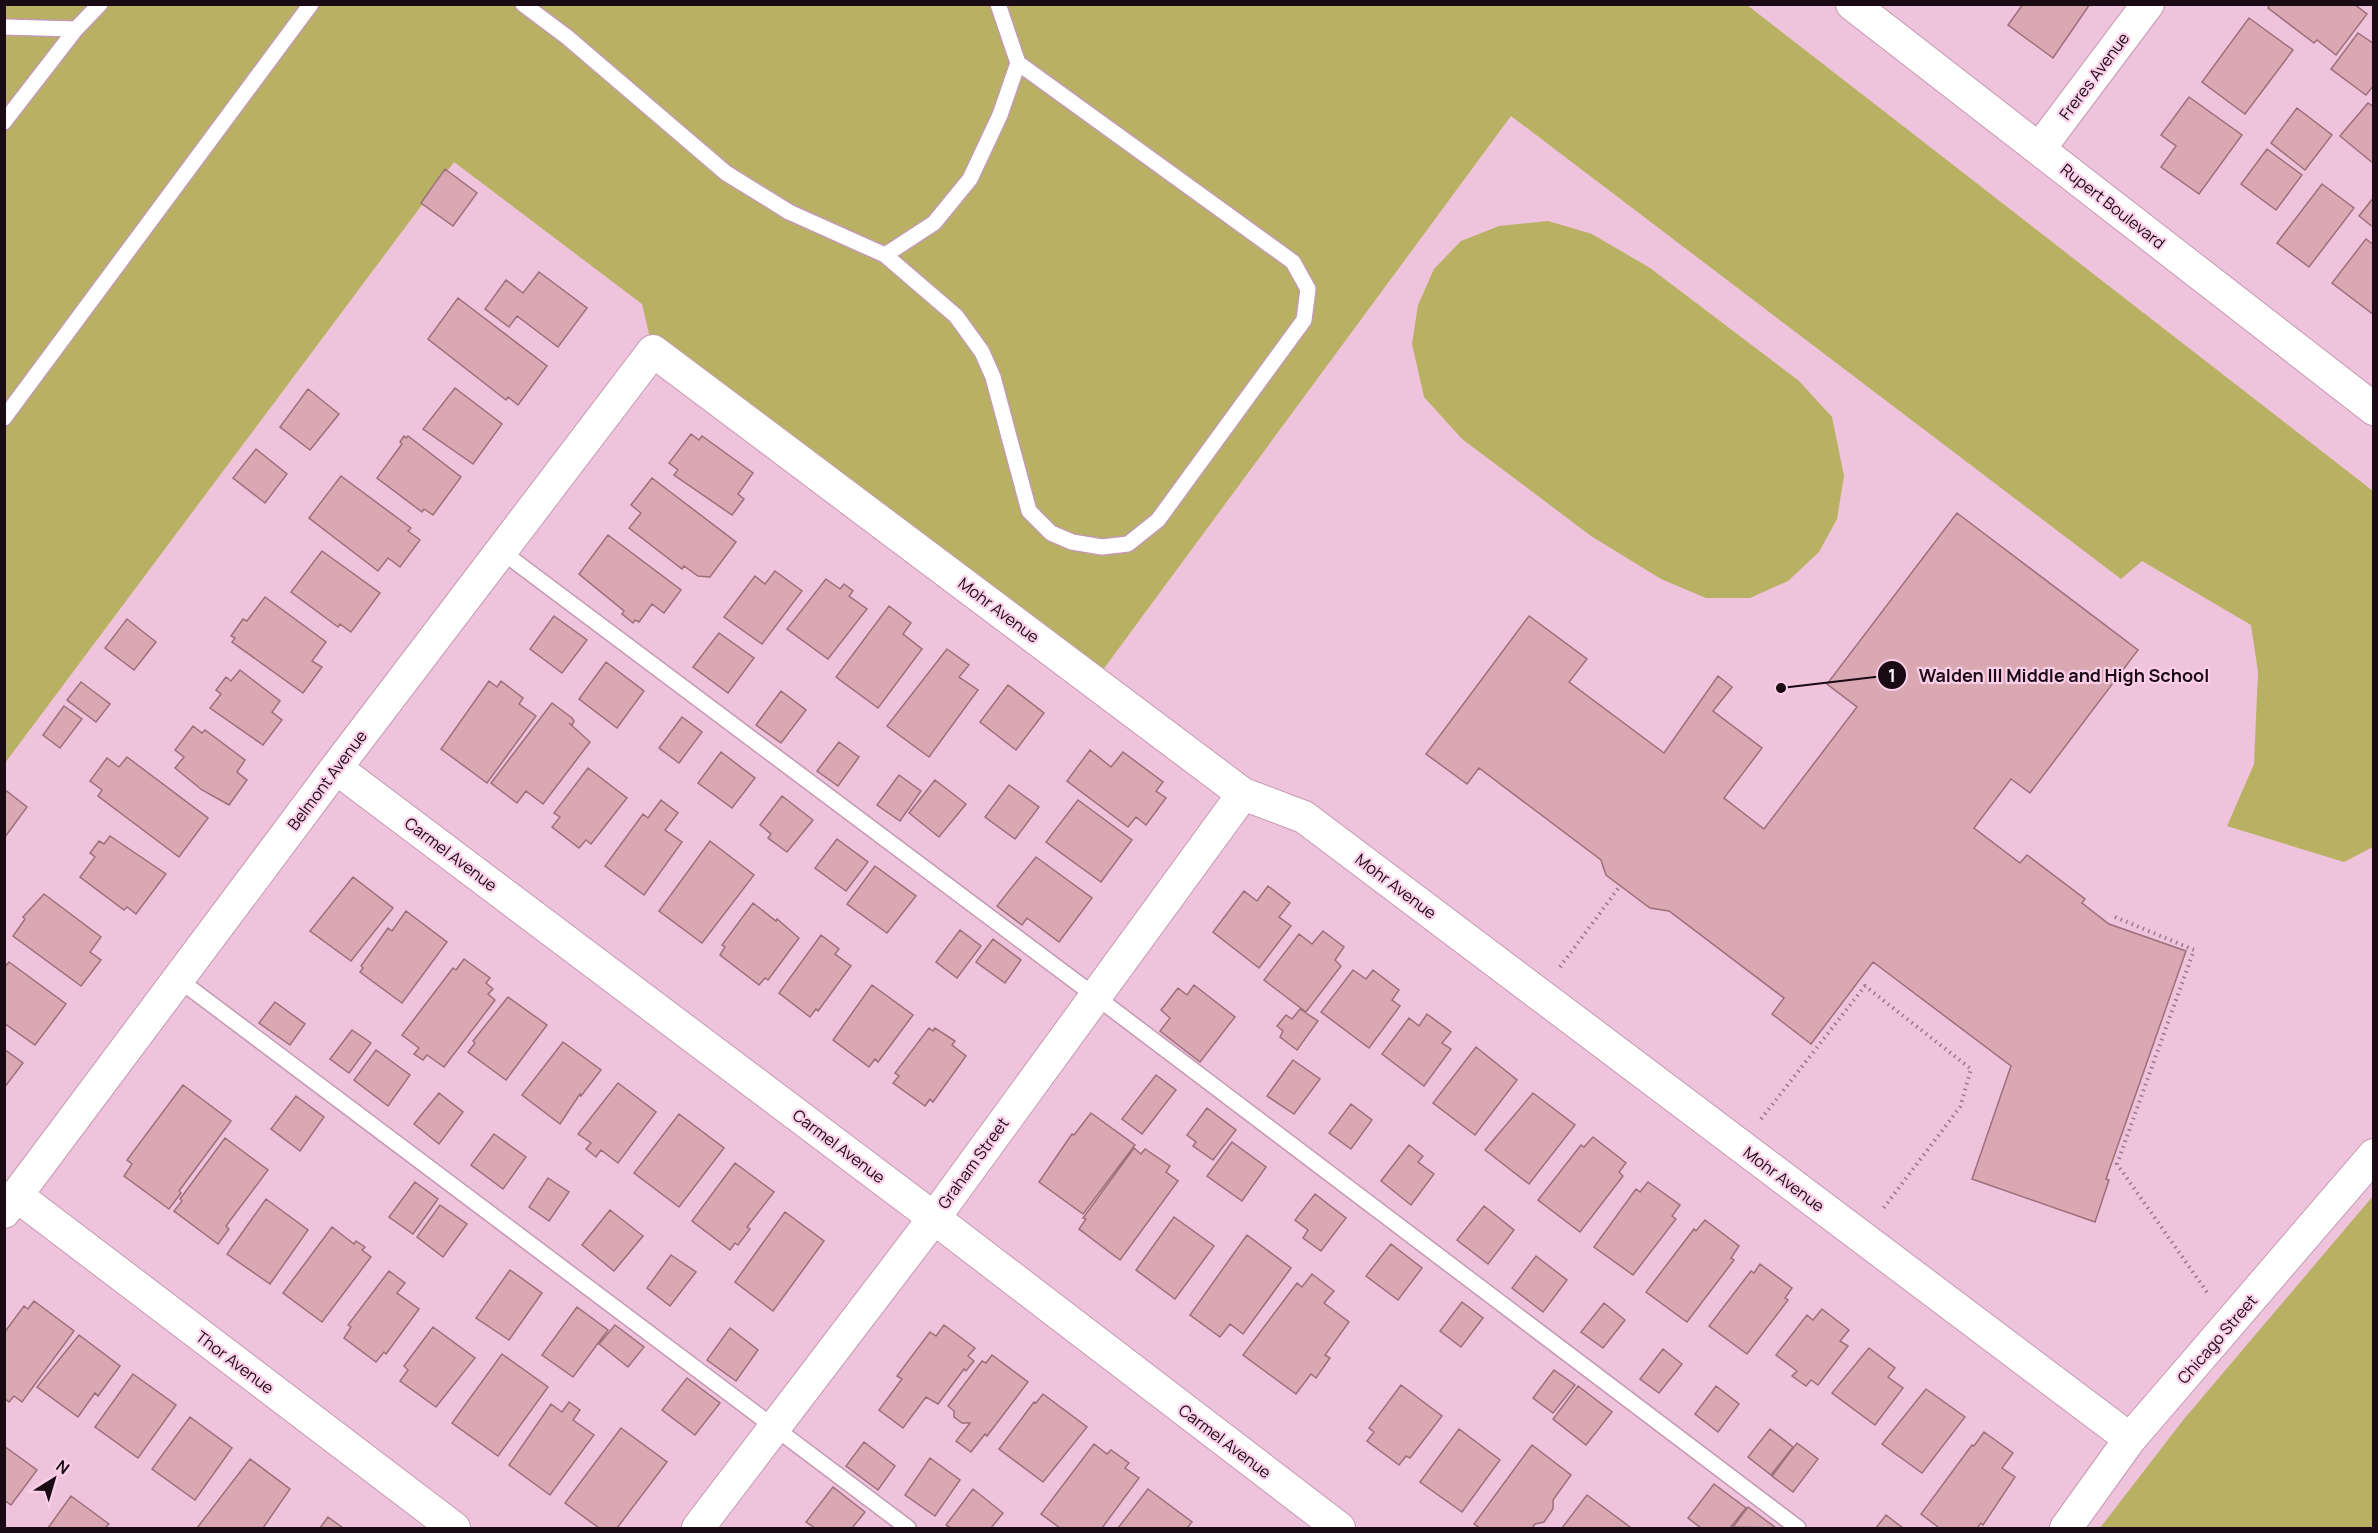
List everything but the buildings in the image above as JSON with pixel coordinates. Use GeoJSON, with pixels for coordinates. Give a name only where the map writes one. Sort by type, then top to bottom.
{"type":"FeatureCollection","features":[{"type":"Feature","properties":{"kind":"street","name":"Rupert Boulevard"},"geometry":{"type":"LineString","coordinates":[[1852,4],[2373,409]]}},
{"type":"Feature","properties":{"kind":"street","name":"Freres Avenue"},"geometry":{"type":"LineString","coordinates":[[2040,148],[2148,4]]}},
{"type":"Feature","properties":{"kind":"street","name":"Belmont Avenue"},"geometry":{"type":"LineString","coordinates":[[10,1204],[336,768],[653,351]]}},
{"type":"Feature","properties":{"kind":"street","name":"Mohr Avenue"},"geometry":{"type":"LineString","coordinates":[[653,351],[1243,794],[1304,817],[2130,1439]]}},
{"type":"Feature","properties":{"kind":"street","name":"Carmel Avenue"},"geometry":{"type":"LineString","coordinates":[[336,768],[933,1218],[1339,1528]]}},
{"type":"Feature","properties":{"kind":"street","name":"Graham Street"},"geometry":{"type":"LineString","coordinates":[[698,1528],[933,1218],[1243,794]]}},
{"type":"Feature","properties":{"kind":"street","name":"Chicago Street"},"geometry":{"type":"LineString","coordinates":[[2066,1528],[2130,1439],[2373,1155]]}},
{"type":"Feature","properties":{"kind":"street","name":"Thor Avenue"},"geometry":{"type":"LineString","coordinates":[[10,1204],[454,1528]]}},
{"type":"Feature","properties":{"kind":"lane"},"geometry":{"type":"LineString","coordinates":[[4,122],[76,28],[100,4]]}},
{"type":"Feature","properties":{"kind":"lane"},"geometry":{"type":"LineString","coordinates":[[4,418],[311,4]]}},
{"type":"Feature","properties":{"kind":"lane"},"geometry":{"type":"LineString","coordinates":[[523,4],[567,37],[726,173],[789,212],[885,255],[956,316],[982,352],[993,377],[1029,511],[1051,533],[1072,542],[1102,547],[1128,544],[1158,520],[1304,320],[1308,289],[1293,262],[1018,63],[998,4]]}},
{"type":"Feature","properties":{"kind":"lane"},"geometry":{"type":"LineString","coordinates":[[4,27],[76,28]]}},
{"type":"Feature","properties":{"kind":"lane"},"geometry":{"type":"LineString","coordinates":[[885,255],[934,223],[970,178],[1000,115],[1018,63]]}},
{"type":"Feature","properties":{"kind":"lane"},"geometry":{"type":"LineString","coordinates":[[501,551],[1095,996],[1798,1528]]}},
{"type":"Feature","properties":{"kind":"lane"},"geometry":{"type":"LineString","coordinates":[[178,979],[908,1528]]}},
{"type":"Feature","properties":{"kind":"path"},"geometry":{"type":"LineString","coordinates":[[1540,994],[1620,886]]}},
{"type":"Feature","properties":{"kind":"path"},"geometry":{"type":"LineString","coordinates":[[2115,917],[2194,950],[2117,1164],[2230,1324]]}},
{"type":"Feature","properties":{"kind":"path"},"geometry":{"type":"LineString","coordinates":[[1740,1146],[1865,986],[1971,1069],[1960,1107],[1862,1237]]}},
{"type":"Feature","properties":{"kind":"shaded area"},"geometry":{"type":"Polygon","coordinates":[[[5,5],[1747,5],[2373,491],[2373,847],[2344,862],[2227,826],[2254,764],[2258,672],[2251,625],[2142,561],[2121,579],[1511,116],[1094,682],[653,351],[642,304],[454,162],[5,763],[5,5]]]}},
{"type":"Feature","properties":{"kind":"shaded area"},"geometry":{"type":"Polygon","coordinates":[[[1548,221],[1592,234],[1650,268],[1799,381],[1832,417],[1844,476],[1837,519],[1819,552],[1788,581],[1750,598],[1706,598],[1661,579],[1591,536],[1462,439],[1424,397],[1412,344],[1418,305],[1434,269],[1461,241],[1499,226],[1548,221]]]}},
{"type":"Feature","properties":{"kind":"shaded area"},"geometry":{"type":"Polygon","coordinates":[[[2373,1196],[2373,1528],[2100,1528],[2184,1419],[2373,1196]]]}},
{"type":"Feature","properties":{"kind":"place","name":"Walden III Middle and High School"},"geometry":{"type":"Point","coordinates":[1781,688]}}]}
